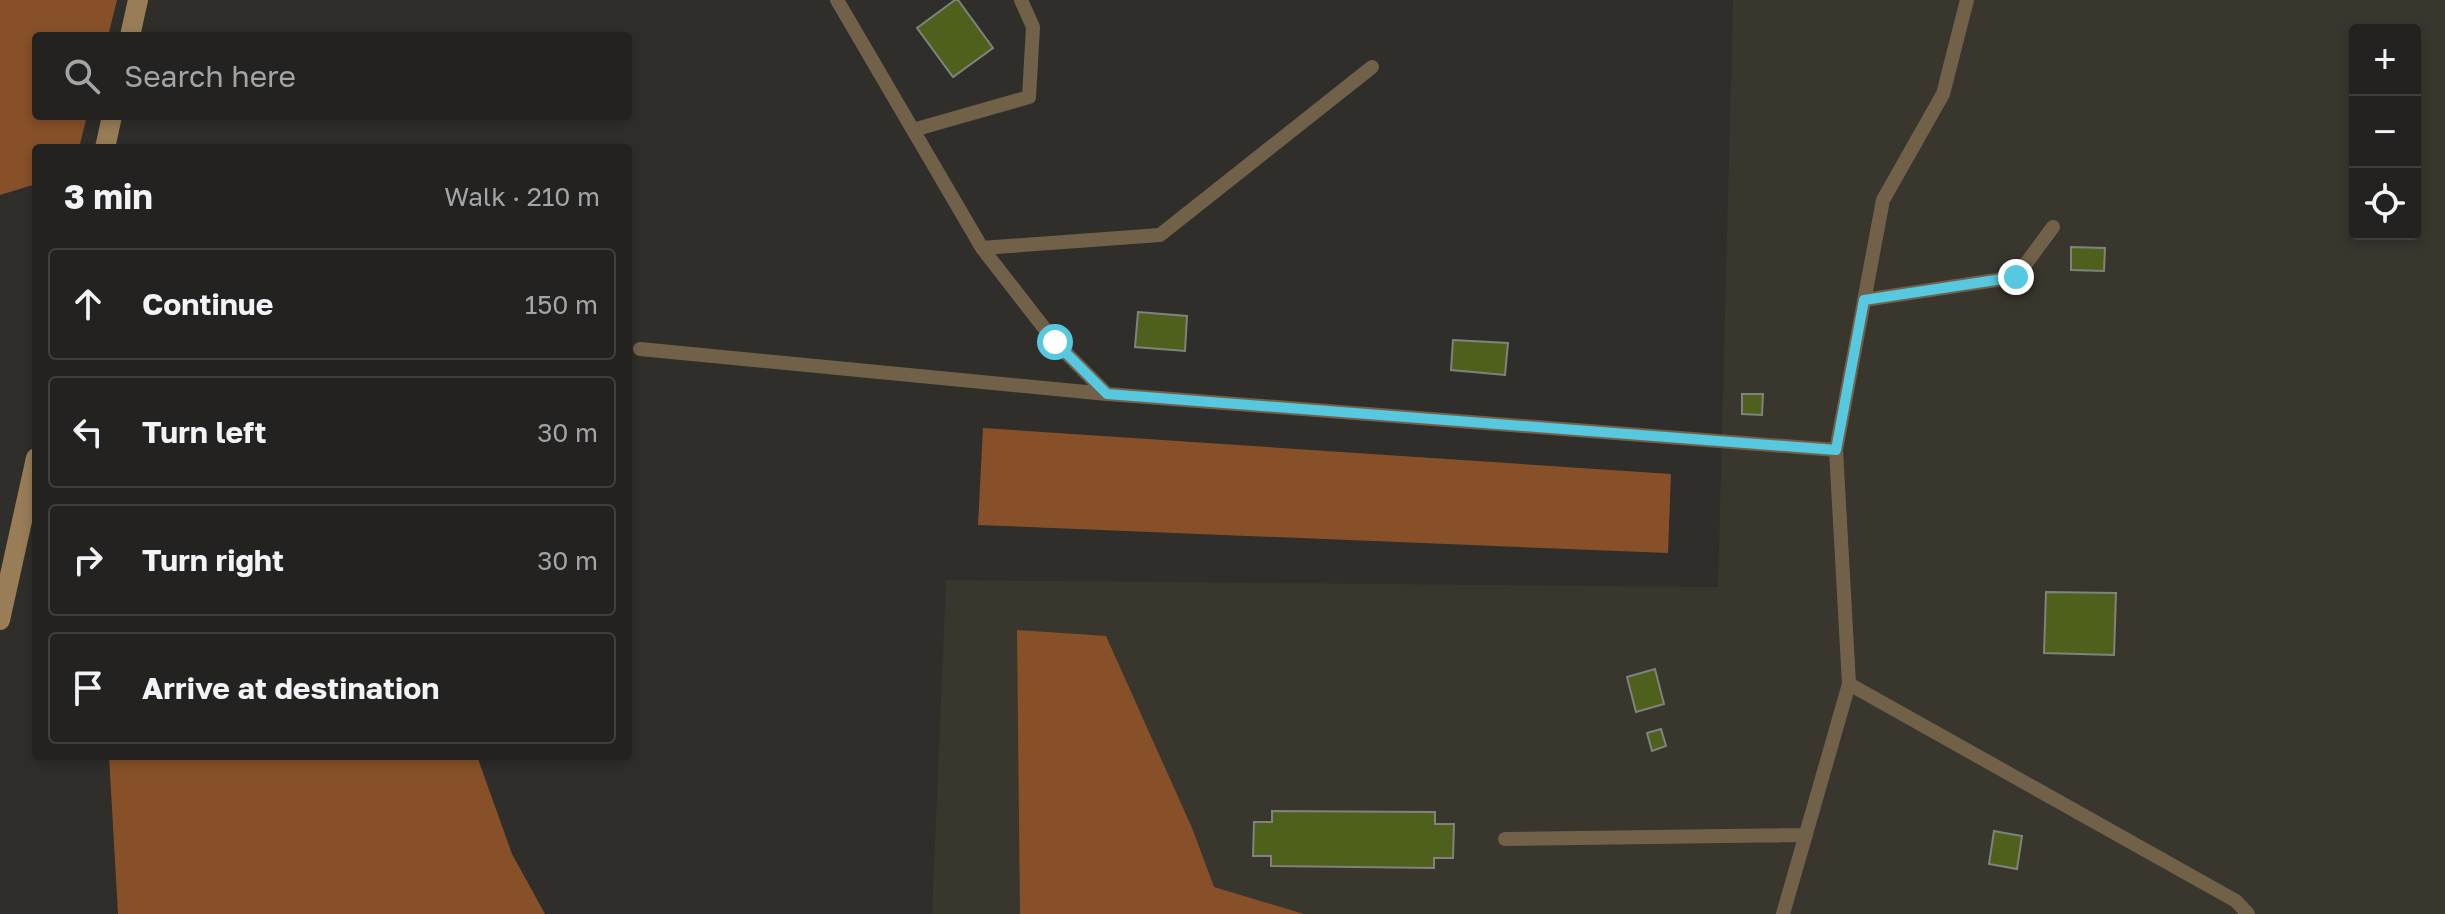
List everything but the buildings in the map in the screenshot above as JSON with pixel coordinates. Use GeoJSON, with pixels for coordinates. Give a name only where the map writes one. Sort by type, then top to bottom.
{"type":"FeatureCollection","features":[{"type":"Feature","properties":{"kind":"street"},"geometry":{"type":"LineString","coordinates":[[131,32],[138,0]]}},
{"type":"Feature","properties":{"kind":"street"},"geometry":{"type":"LineString","coordinates":[[106,144],[111,120]]}},
{"type":"Feature","properties":{"kind":"street"},"geometry":{"type":"LineString","coordinates":[[0,620],[32,476]]}},
{"type":"Feature","properties":{"kind":"lane"},"geometry":{"type":"LineString","coordinates":[[837,0],[982,248],[1055,342],[1107,394]]}},
{"type":"Feature","properties":{"kind":"lane"},"geometry":{"type":"LineString","coordinates":[[913,130],[1029,97],[1033,27],[1021,0]]}},
{"type":"Feature","properties":{"kind":"lane"},"geometry":{"type":"LineString","coordinates":[[1783,914],[1849,684],[1836,450],[1883,200],[1943,94],[1967,0]]}},
{"type":"Feature","properties":{"kind":"lane"},"geometry":{"type":"LineString","coordinates":[[982,248],[1160,235],[1372,67]]}},
{"type":"Feature","properties":{"kind":"lane"},"geometry":{"type":"LineString","coordinates":[[1864,300],[2016,277],[2053,227]]}},
{"type":"Feature","properties":{"kind":"lane"},"geometry":{"type":"LineString","coordinates":[[640,349],[1107,394],[1836,450]]}},
{"type":"Feature","properties":{"kind":"lane"},"geometry":{"type":"LineString","coordinates":[[1849,684],[2236,901],[2248,914]]}},
{"type":"Feature","properties":{"kind":"lane"},"geometry":{"type":"LineString","coordinates":[[1505,839],[1806,835]]}},
{"type":"Feature","properties":{"kind":"shaded area"},"geometry":{"type":"Polygon","coordinates":[[[0,0],[117,0],[109,32],[32,32],[32,120],[86,120],[80,144],[32,144],[32,185],[0,195],[0,0]]]}},
{"type":"Feature","properties":{"kind":"shaded area"},"geometry":{"type":"Polygon","coordinates":[[[1733,0],[2445,0],[2445,914],[932,914],[946,580],[1718,587],[1733,0]]]}},
{"type":"Feature","properties":{"kind":"shaded area"},"geometry":{"type":"Polygon","coordinates":[[[983,428],[1671,474],[1668,553],[978,525],[983,428]]]}},
{"type":"Feature","properties":{"kind":"shaded area"},"geometry":{"type":"Polygon","coordinates":[[[1017,630],[1106,636],[1192,828],[1214,887],[1304,914],[1020,914],[1017,630]]]}},
{"type":"Feature","properties":{"kind":"shaded area"},"geometry":{"type":"Polygon","coordinates":[[[109,760],[478,760],[512,854],[545,914],[118,914],[109,760]]]}},
{"type":"Feature","properties":{"kind":"route"},"geometry":{"type":"LineString","coordinates":[[1055,342],[1107,394],[1836,450],[1864,300],[2016,277]]}}]}
